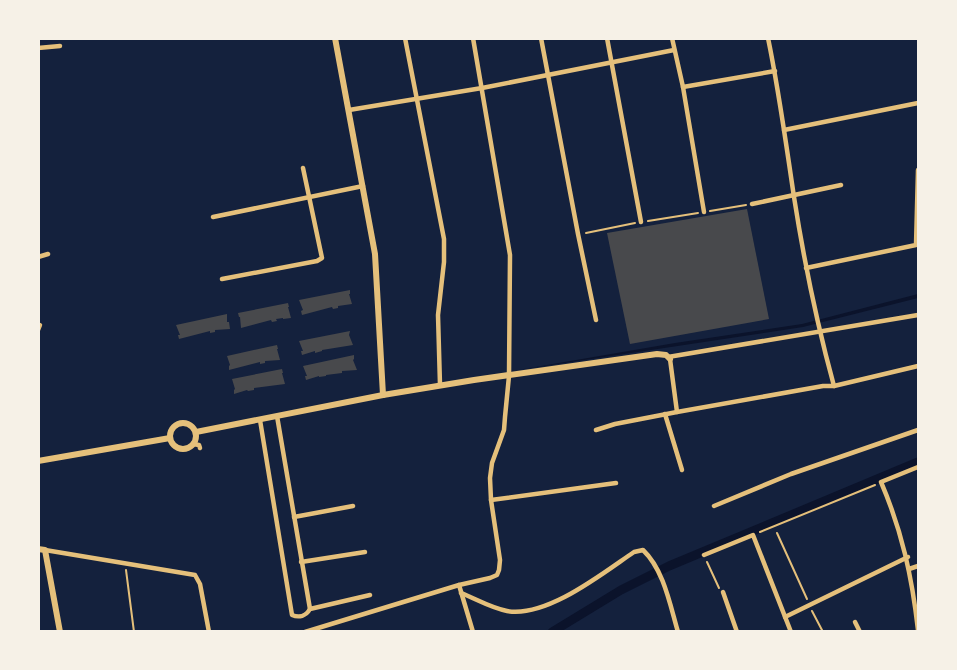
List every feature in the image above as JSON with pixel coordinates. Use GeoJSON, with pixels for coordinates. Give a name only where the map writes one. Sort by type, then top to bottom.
{"type":"FeatureCollection","features":[{"type":"Feature","properties":{"kind":"main road"},"geometry":{"type":"LineString","coordinates":[[335,38],[377,272],[383,396]]}},
{"type":"Feature","properties":{"kind":"main road"},"geometry":{"type":"LineString","coordinates":[[196,432],[440,386],[657,354],[669,358]]}},
{"type":"Feature","properties":{"kind":"main road"},"geometry":{"type":"LineString","coordinates":[[182,423],[191,425],[196,432],[196,446],[181,449],[174,445],[170,438],[174,426],[182,423]]}},
{"type":"Feature","properties":{"kind":"main road"},"geometry":{"type":"LineString","coordinates":[[38,461],[170,438]]}},
{"type":"Feature","properties":{"kind":"main road"},"geometry":{"type":"LineString","coordinates":[[42,550],[60,632]]}},
{"type":"Feature","properties":{"kind":"street"},"geometry":{"type":"LineString","coordinates":[[405,38],[444,239],[438,315],[440,386]]}},
{"type":"Feature","properties":{"kind":"street"},"geometry":{"type":"LineString","coordinates":[[305,632],[490,578],[497,575],[499,570],[490,478],[503,430],[509,376],[510,255],[473,38]]}},
{"type":"Feature","properties":{"kind":"street"},"geometry":{"type":"LineString","coordinates":[[541,38],[596,320]]}},
{"type":"Feature","properties":{"kind":"street"},"geometry":{"type":"LineString","coordinates":[[607,38],[641,222]]}},
{"type":"Feature","properties":{"kind":"street"},"geometry":{"type":"LineString","coordinates":[[672,38],[704,212]]}},
{"type":"Feature","properties":{"kind":"street"},"geometry":{"type":"LineString","coordinates":[[768,38],[806,268],[834,386]]}},
{"type":"Feature","properties":{"kind":"street"},"geometry":{"type":"LineString","coordinates":[[38,48],[61,46]]}},
{"type":"Feature","properties":{"kind":"street"},"geometry":{"type":"LineString","coordinates":[[349,110],[482,88],[674,50]]}},
{"type":"Feature","properties":{"kind":"street"},"geometry":{"type":"LineString","coordinates":[[683,87],[775,71]]}},
{"type":"Feature","properties":{"kind":"street"},"geometry":{"type":"LineString","coordinates":[[784,130],[919,103]]}},
{"type":"Feature","properties":{"kind":"street"},"geometry":{"type":"LineString","coordinates":[[222,279],[322,258],[303,168]]}},
{"type":"Feature","properties":{"kind":"street"},"geometry":{"type":"LineString","coordinates":[[806,268],[916,245],[919,170]]}},
{"type":"Feature","properties":{"kind":"street"},"geometry":{"type":"LineString","coordinates":[[213,217],[363,186]]}},
{"type":"Feature","properties":{"kind":"street"},"geometry":{"type":"LineString","coordinates":[[752,204],[841,186]]}},
{"type":"Feature","properties":{"kind":"street"},"geometry":{"type":"LineString","coordinates":[[38,257],[48,254]]}},
{"type":"Feature","properties":{"kind":"street"},"geometry":{"type":"LineString","coordinates":[[677,412],[669,358],[919,316]]}},
{"type":"Feature","properties":{"kind":"street"},"geometry":{"type":"LineString","coordinates":[[596,430],[665,414],[834,386],[919,366]]}},
{"type":"Feature","properties":{"kind":"street"},"geometry":{"type":"LineString","coordinates":[[665,414],[682,470]]}},
{"type":"Feature","properties":{"kind":"street"},"geometry":{"type":"LineString","coordinates":[[277,415],[310,610]]}},
{"type":"Feature","properties":{"kind":"street"},"geometry":{"type":"LineString","coordinates":[[259,419],[292,615],[297,617],[310,610],[370,595]]}},
{"type":"Feature","properties":{"kind":"street"},"geometry":{"type":"LineString","coordinates":[[714,506],[791,474],[919,430]]}},
{"type":"Feature","properties":{"kind":"street"},"geometry":{"type":"LineString","coordinates":[[919,467],[881,482],[908,557],[919,629]]}},
{"type":"Feature","properties":{"kind":"street"},"geometry":{"type":"LineString","coordinates":[[491,500],[616,483]]}},
{"type":"Feature","properties":{"kind":"street"},"geometry":{"type":"LineString","coordinates":[[294,517],[353,506]]}},
{"type":"Feature","properties":{"kind":"street"},"geometry":{"type":"LineString","coordinates":[[704,555],[753,536],[791,632]]}},
{"type":"Feature","properties":{"kind":"street"},"geometry":{"type":"LineString","coordinates":[[42,550],[195,575],[200,584],[209,632]]}},
{"type":"Feature","properties":{"kind":"street"},"geometry":{"type":"LineString","coordinates":[[461,593],[502,610],[527,610],[568,596],[638,550],[643,550],[658,572],[678,632]]}},
{"type":"Feature","properties":{"kind":"street"},"geometry":{"type":"LineString","coordinates":[[301,562],[365,552]]}},
{"type":"Feature","properties":{"kind":"street"},"geometry":{"type":"LineString","coordinates":[[785,617],[908,557]]}},
{"type":"Feature","properties":{"kind":"street"},"geometry":{"type":"LineString","coordinates":[[909,569],[919,566]]}},
{"type":"Feature","properties":{"kind":"street"},"geometry":{"type":"LineString","coordinates":[[459,585],[473,632]]}},
{"type":"Feature","properties":{"kind":"street"},"geometry":{"type":"LineString","coordinates":[[723,592],[737,632]]}},
{"type":"Feature","properties":{"kind":"street"},"geometry":{"type":"LineString","coordinates":[[855,622],[860,632]]}},
{"type":"Feature","properties":{"kind":"path"},"geometry":{"type":"LineString","coordinates":[[578,234],[752,204]]}},
{"type":"Feature","properties":{"kind":"path"},"geometry":{"type":"LineString","coordinates":[[753,536],[881,482]]}},
{"type":"Feature","properties":{"kind":"path"},"geometry":{"type":"LineString","coordinates":[[778,533],[823,632]]}},
{"type":"Feature","properties":{"kind":"path"},"geometry":{"type":"LineString","coordinates":[[704,555],[721,593],[723,592]]}},
{"type":"Feature","properties":{"kind":"path"},"geometry":{"type":"LineString","coordinates":[[125,562],[134,632]]}},
{"type":"Feature","properties":{"kind":"water"},"geometry":{"type":"Polygon","coordinates":[[[918,294],[918,298],[803,327],[518,370],[802,324],[918,294]]]}},
{"type":"Feature","properties":{"kind":"building"},"geometry":{"type":"Polygon","coordinates":[[[747,209],[769,319],[630,344],[607,233],[747,209]]]}},
{"type":"Feature","properties":{"kind":"building"},"geometry":{"type":"Polygon","coordinates":[[[350,290],[352,304],[302,315],[299,300],[350,290]]]}},
{"type":"Feature","properties":{"kind":"building"},"geometry":{"type":"Polygon","coordinates":[[[288,303],[291,318],[241,328],[238,313],[288,303]]]}},
{"type":"Feature","properties":{"kind":"building"},"geometry":{"type":"Polygon","coordinates":[[[227,314],[230,329],[179,339],[176,325],[227,314]]]}},
{"type":"Feature","properties":{"kind":"building"},"geometry":{"type":"Polygon","coordinates":[[[350,331],[353,345],[302,355],[299,341],[350,331]]]}},
{"type":"Feature","properties":{"kind":"building"},"geometry":{"type":"Polygon","coordinates":[[[277,345],[280,360],[229,370],[227,356],[277,345]]]}},
{"type":"Feature","properties":{"kind":"building"},"geometry":{"type":"Polygon","coordinates":[[[354,355],[357,370],[306,380],[303,366],[354,355]]]}},
{"type":"Feature","properties":{"kind":"building"},"geometry":{"type":"Polygon","coordinates":[[[282,369],[285,384],[234,394],[232,379],[282,369]]]}},
{"type":"Feature","properties":{"kind":"waterway"},"geometry":{"type":"LineString","coordinates":[[552,632],[621,590],[669,566],[918,462]]}}]}
